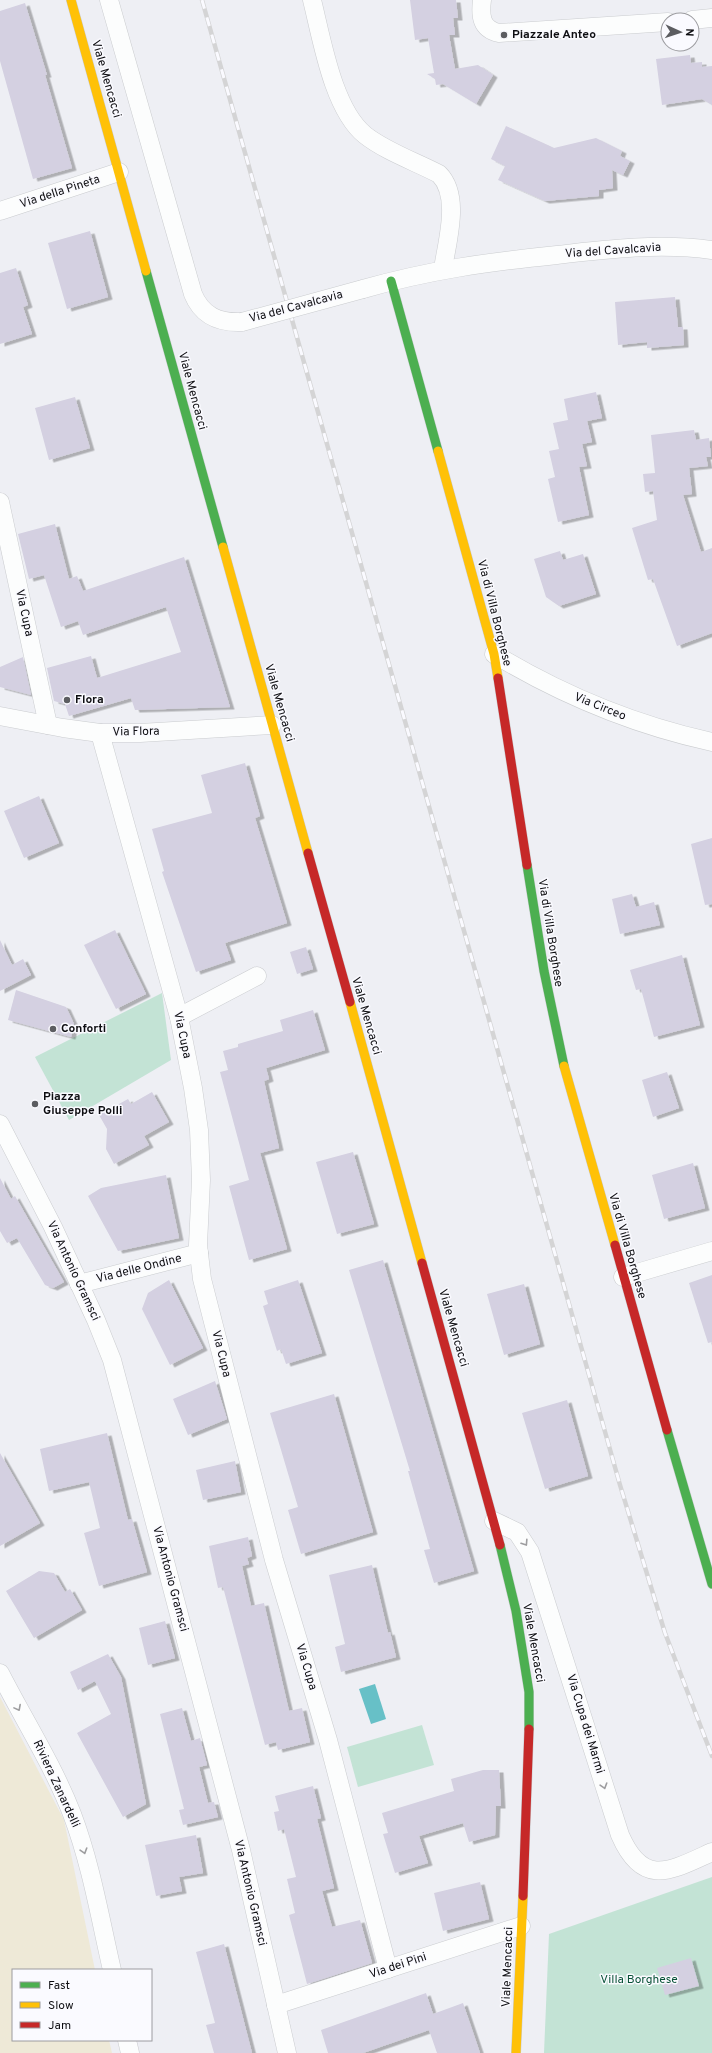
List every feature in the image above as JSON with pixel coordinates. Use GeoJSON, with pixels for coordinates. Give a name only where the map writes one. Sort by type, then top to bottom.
{"type":"FeatureCollection","features":[{"type":"Feature","properties":{"kind":"main road","name":"Viale Mencacci"},"geometry":{"type":"LineString","coordinates":[[71,0],[494,1521],[516,1612],[529,1692],[529,1764],[516,2053]]}},
{"type":"Feature","properties":{"kind":"main road","name":"Via di Villa Borghese"},"geometry":{"type":"LineString","coordinates":[[391,281],[494,654],[548,998],[562,1059],[686,1498],[712,1584]]}},
{"type":"Feature","properties":{"kind":"street","name":"Via del Cavalcavia"},"geometry":{"type":"LineString","coordinates":[[109,0],[193,294],[200,307],[211,316],[222,321],[242,322],[391,281],[443,269],[620,248],[683,247],[712,250]]}},
{"type":"Feature","properties":{"kind":"street"},"geometry":{"type":"LineString","coordinates":[[312,0],[336,90],[342,105],[351,120],[370,139],[439,174],[447,184],[451,209],[443,269]]}},
{"type":"Feature","properties":{"kind":"street"},"geometry":{"type":"LineString","coordinates":[[481,7],[484,25],[493,32],[515,33],[660,23]]}},
{"type":"Feature","properties":{"kind":"street"},"geometry":{"type":"LineString","coordinates":[[700,19],[712,18]]}},
{"type":"Feature","properties":{"kind":"street","name":"Via della Pineta"},"geometry":{"type":"LineString","coordinates":[[0,211],[119,172]]}},
{"type":"Feature","properties":{"kind":"street","name":"Via Cupa"},"geometry":{"type":"LineString","coordinates":[[0,502],[48,725]]}},
{"type":"Feature","properties":{"kind":"street","name":"Via Circeo"},"geometry":{"type":"LineString","coordinates":[[494,654],[542,682],[607,711],[656,727],[712,742]]}},
{"type":"Feature","properties":{"kind":"street","name":"Via Flora"},"geometry":{"type":"LineString","coordinates":[[0,716],[100,733],[140,733],[272,725]]}},
{"type":"Feature","properties":{"kind":"street","name":"Via Cupa"},"geometry":{"type":"LineString","coordinates":[[100,733],[179,1017],[193,1088],[200,1145],[198,1254],[204,1288],[274,1560],[328,1740],[388,1969]]}},
{"type":"Feature","properties":{"kind":"street"},"geometry":{"type":"LineString","coordinates":[[179,1017],[257,976]]}},
{"type":"Feature","properties":{"kind":"street","name":"Via Antonio Gramsci"},"geometry":{"type":"LineString","coordinates":[[0,1124],[53,1227],[105,1340],[120,1391],[240,1850],[287,2053]]}},
{"type":"Feature","properties":{"kind":"street"},"geometry":{"type":"LineString","coordinates":[[623,1276],[712,1251]]}},
{"type":"Feature","properties":{"kind":"street","name":"Via delle Ondine"},"geometry":{"type":"LineString","coordinates":[[79,1284],[198,1254]]}},
{"type":"Feature","properties":{"kind":"street","name":"Via Cupa dei Marmi"},"geometry":{"type":"LineString","coordinates":[[494,1521],[517,1532],[530,1552],[624,1844],[635,1862],[645,1868],[665,1871],[679,1867],[712,1852]]}},
{"type":"Feature","properties":{"kind":"street","name":"Riviera Zanardelli"},"geometry":{"type":"LineString","coordinates":[[0,1674],[58,1782],[71,1813],[89,1868],[112,1969]]}},
{"type":"Feature","properties":{"kind":"street","name":"Via dei Pini"},"geometry":{"type":"LineString","coordinates":[[276,2005],[521,1926]]}},
{"type":"Feature","properties":{"kind":"street"},"geometry":{"type":"LineString","coordinates":[[127,2041],[130,2053]]}},
{"type":"Feature","properties":{"kind":"green space"},"geometry":{"type":"Polygon","coordinates":[[[162,993],[171,1060],[69,1120],[35,1057],[162,993]]]}},
{"type":"Feature","properties":{"kind":"green space"},"geometry":{"type":"Polygon","coordinates":[[[422,1725],[434,1765],[358,1787],[347,1747],[422,1725]]]}},
{"type":"Feature","properties":{"kind":"green space","name":"Villa Borghese"},"geometry":{"type":"Polygon","coordinates":[[[712,1877],[712,2053],[544,2053],[549,1934],[712,1877]]]}},
{"type":"Feature","properties":{"kind":"sand"},"geometry":{"type":"Polygon","coordinates":[[[0,1697],[64,1820],[95,1969],[12,1969],[12,2041],[109,2041],[112,2053],[0,2053],[0,1697]]]}},
{"type":"Feature","properties":{"kind":"water"},"geometry":{"type":"Polygon","coordinates":[[[375,1684],[386,1719],[371,1724],[359,1689],[375,1684]]]}},
{"type":"Feature","properties":{"kind":"building"},"geometry":{"type":"Polygon","coordinates":[[[410,0],[456,0],[458,18],[453,18],[455,35],[449,35],[455,69],[478,65],[493,75],[476,104],[443,84],[436,85],[435,79],[427,74],[434,73],[428,38],[415,40],[410,0]]]}},
{"type":"Feature","properties":{"kind":"building"},"geometry":{"type":"Polygon","coordinates":[[[25,3],[47,75],[45,75],[72,168],[33,179],[0,61],[0,11],[25,3]]]}},
{"type":"Feature","properties":{"kind":"building"},"geometry":{"type":"Polygon","coordinates":[[[690,55],[691,63],[702,62],[702,67],[712,66],[712,105],[702,99],[662,105],[656,59],[690,55]]]}},
{"type":"Feature","properties":{"kind":"building"},"geometry":{"type":"Polygon","coordinates":[[[506,126],[554,148],[596,138],[622,151],[620,156],[630,161],[623,175],[612,170],[613,188],[599,190],[599,196],[545,201],[498,180],[505,166],[491,159],[506,126]]]}},
{"type":"Feature","properties":{"kind":"building"},"geometry":{"type":"Polygon","coordinates":[[[90,231],[108,297],[67,309],[48,243],[90,231]]]}},
{"type":"Feature","properties":{"kind":"building"},"geometry":{"type":"Polygon","coordinates":[[[16,268],[28,305],[23,307],[32,334],[0,344],[0,273],[16,268]]]}},
{"type":"Feature","properties":{"kind":"building"},"geometry":{"type":"Polygon","coordinates":[[[675,297],[678,327],[683,327],[684,345],[647,348],[647,342],[618,345],[615,302],[675,297]]]}},
{"type":"Feature","properties":{"kind":"building"},"geometry":{"type":"Polygon","coordinates":[[[596,392],[602,418],[587,421],[592,442],[582,444],[587,466],[579,467],[589,515],[558,522],[548,479],[555,477],[549,451],[559,449],[553,423],[568,420],[564,399],[596,392]]]}},
{"type":"Feature","properties":{"kind":"building"},"geometry":{"type":"Polygon","coordinates":[[[75,397],[90,448],[49,460],[35,408],[75,397]]]}},
{"type":"Feature","properties":{"kind":"building"},"geometry":{"type":"Polygon","coordinates":[[[694,430],[696,440],[709,438],[711,457],[706,457],[708,466],[689,468],[692,494],[683,495],[701,552],[712,548],[712,633],[677,646],[653,579],[648,580],[632,528],[657,520],[653,491],[645,492],[643,474],[655,473],[651,435],[694,430]]]}},
{"type":"Feature","properties":{"kind":"building"},"geometry":{"type":"Polygon","coordinates":[[[55,524],[69,579],[77,576],[83,591],[184,557],[230,707],[135,710],[131,698],[69,716],[65,704],[54,701],[47,668],[91,656],[97,678],[181,652],[166,607],[83,635],[78,621],[61,627],[44,575],[29,579],[18,534],[55,524]]]}},
{"type":"Feature","properties":{"kind":"building"},"geometry":{"type":"Polygon","coordinates":[[[560,551],[563,560],[583,554],[596,594],[559,606],[546,597],[534,559],[560,551]]]}},
{"type":"Feature","properties":{"kind":"building"},"geometry":{"type":"Polygon","coordinates":[[[23,657],[31,695],[0,687],[0,667],[23,657]]]}},
{"type":"Feature","properties":{"kind":"building"},"geometry":{"type":"Polygon","coordinates":[[[245,763],[260,816],[255,818],[287,923],[225,943],[231,960],[196,972],[162,872],[164,871],[152,829],[212,813],[201,775],[245,763]]]}},
{"type":"Feature","properties":{"kind":"building"},"geometry":{"type":"Polygon","coordinates":[[[39,796],[59,843],[24,858],[4,811],[39,796]]]}},
{"type":"Feature","properties":{"kind":"building"},"geometry":{"type":"Polygon","coordinates":[[[712,838],[712,904],[705,905],[691,844],[712,838]]]}},
{"type":"Feature","properties":{"kind":"building"},"geometry":{"type":"Polygon","coordinates":[[[632,894],[636,907],[654,902],[660,925],[620,934],[612,899],[632,894]]]}},
{"type":"Feature","properties":{"kind":"building"},"geometry":{"type":"Polygon","coordinates":[[[115,930],[146,994],[116,1009],[84,945],[115,930]]]}},
{"type":"Feature","properties":{"kind":"building"},"geometry":{"type":"Polygon","coordinates":[[[0,940],[12,965],[23,959],[31,975],[0,991],[0,940]]]}},
{"type":"Feature","properties":{"kind":"building"},"geometry":{"type":"Polygon","coordinates":[[[306,947],[313,969],[297,974],[290,952],[306,947]]]}},
{"type":"Feature","properties":{"kind":"building"},"geometry":{"type":"Polygon","coordinates":[[[682,955],[700,1025],[654,1037],[641,989],[636,990],[630,970],[682,955]]]}},
{"type":"Feature","properties":{"kind":"building"},"geometry":{"type":"Polygon","coordinates":[[[16,990],[66,1007],[74,1024],[71,1037],[8,1020],[16,990]]]}},
{"type":"Feature","properties":{"kind":"building"},"geometry":{"type":"Polygon","coordinates":[[[313,1010],[325,1050],[266,1068],[269,1079],[264,1081],[279,1148],[260,1153],[287,1249],[249,1260],[229,1186],[249,1180],[220,1072],[228,1070],[223,1051],[238,1047],[238,1044],[283,1031],[280,1020],[313,1010]]]}},
{"type":"Feature","properties":{"kind":"building"},"geometry":{"type":"Polygon","coordinates":[[[667,1072],[679,1108],[653,1117],[642,1080],[667,1072]]]}},
{"type":"Feature","properties":{"kind":"building"},"geometry":{"type":"Polygon","coordinates":[[[152,1092],[169,1122],[144,1136],[149,1145],[114,1164],[106,1149],[107,1129],[99,1115],[128,1099],[131,1104],[152,1092]]]}},
{"type":"Feature","properties":{"kind":"building"},"geometry":{"type":"Polygon","coordinates":[[[353,1152],[374,1224],[337,1234],[316,1162],[353,1152]]]}},
{"type":"Feature","properties":{"kind":"building"},"geometry":{"type":"Polygon","coordinates":[[[693,1163],[705,1208],[664,1219],[652,1175],[693,1163]]]}},
{"type":"Feature","properties":{"kind":"building"},"geometry":{"type":"Polygon","coordinates":[[[166,1175],[179,1238],[118,1251],[88,1196],[101,1188],[166,1175]]]}},
{"type":"Feature","properties":{"kind":"building"},"geometry":{"type":"Polygon","coordinates":[[[0,1178],[11,1199],[15,1196],[64,1282],[53,1288],[45,1285],[17,1238],[7,1243],[0,1231],[0,1178]]]}},
{"type":"Feature","properties":{"kind":"building"},"geometry":{"type":"Polygon","coordinates":[[[383,1260],[474,1571],[434,1583],[424,1550],[430,1549],[408,1471],[410,1471],[349,1270],[383,1260]]]}},
{"type":"Feature","properties":{"kind":"building"},"geometry":{"type":"Polygon","coordinates":[[[712,1275],[712,1342],[708,1343],[689,1283],[712,1275]]]}},
{"type":"Feature","properties":{"kind":"building"},"geometry":{"type":"Polygon","coordinates":[[[169,1280],[203,1348],[170,1365],[142,1309],[148,1293],[169,1280]]]}},
{"type":"Feature","properties":{"kind":"building"},"geometry":{"type":"Polygon","coordinates":[[[298,1280],[322,1353],[286,1364],[281,1349],[277,1351],[263,1306],[268,1304],[264,1291],[298,1280]]]}},
{"type":"Feature","properties":{"kind":"building"},"geometry":{"type":"Polygon","coordinates":[[[524,1284],[540,1344],[504,1355],[487,1294],[524,1284]]]}},
{"type":"Feature","properties":{"kind":"building"},"geometry":{"type":"Polygon","coordinates":[[[215,1381],[227,1419],[188,1435],[173,1399],[215,1381]]]}},
{"type":"Feature","properties":{"kind":"building"},"geometry":{"type":"Polygon","coordinates":[[[334,1394],[373,1532],[301,1554],[288,1510],[298,1507],[270,1413],[334,1394]]]}},
{"type":"Feature","properties":{"kind":"building"},"geometry":{"type":"Polygon","coordinates":[[[567,1400],[588,1476],[545,1489],[522,1413],[567,1400]]]}},
{"type":"Feature","properties":{"kind":"building"},"geometry":{"type":"Polygon","coordinates":[[[107,1433],[128,1520],[132,1519],[147,1572],[99,1586],[84,1533],[100,1528],[89,1482],[49,1491],[40,1449],[107,1433]]]}},
{"type":"Feature","properties":{"kind":"building"},"geometry":{"type":"Polygon","coordinates":[[[0,1453],[40,1523],[0,1546],[0,1453]]]}},
{"type":"Feature","properties":{"kind":"building"},"geometry":{"type":"Polygon","coordinates":[[[235,1461],[241,1492],[203,1500],[196,1470],[235,1461]]]}},
{"type":"Feature","properties":{"kind":"building"},"geometry":{"type":"Polygon","coordinates":[[[248,1537],[252,1556],[247,1558],[249,1564],[242,1566],[251,1606],[264,1603],[289,1711],[302,1708],[310,1742],[278,1750],[276,1742],[265,1745],[223,1587],[218,1588],[209,1546],[248,1537]]]}},
{"type":"Feature","properties":{"kind":"building"},"geometry":{"type":"Polygon","coordinates":[[[372,1565],[388,1633],[390,1632],[396,1657],[341,1672],[335,1647],[345,1644],[329,1575],[372,1565]]]}},
{"type":"Feature","properties":{"kind":"building"},"geometry":{"type":"Polygon","coordinates":[[[39,1571],[54,1573],[65,1592],[70,1589],[82,1610],[34,1638],[6,1591],[39,1571]]]}},
{"type":"Feature","properties":{"kind":"building"},"geometry":{"type":"Polygon","coordinates":[[[165,1621],[175,1658],[148,1665],[139,1628],[165,1621]]]}},
{"type":"Feature","properties":{"kind":"building"},"geometry":{"type":"Polygon","coordinates":[[[108,1654],[121,1677],[146,1804],[123,1817],[77,1733],[111,1714],[95,1681],[78,1690],[70,1672],[108,1654]]]}},
{"type":"Feature","properties":{"kind":"building"},"geometry":{"type":"Polygon","coordinates":[[[182,1708],[191,1741],[200,1738],[207,1765],[199,1767],[208,1803],[214,1802],[218,1817],[183,1825],[179,1810],[184,1809],[160,1714],[182,1708]]]}},
{"type":"Feature","properties":{"kind":"building"},"geometry":{"type":"Polygon","coordinates":[[[483,1770],[499,1770],[501,1806],[496,1806],[495,1835],[469,1842],[463,1823],[419,1836],[428,1863],[395,1873],[383,1834],[388,1833],[382,1813],[454,1791],[451,1779],[483,1770]]]}},
{"type":"Feature","properties":{"kind":"building"},"geometry":{"type":"Polygon","coordinates":[[[313,1786],[321,1818],[317,1819],[334,1888],[322,1891],[332,1927],[360,1920],[372,1963],[307,1984],[289,1915],[295,1913],[287,1879],[296,1877],[284,1829],[278,1831],[274,1812],[279,1811],[275,1796],[313,1786]]]}},
{"type":"Feature","properties":{"kind":"building"},"geometry":{"type":"Polygon","coordinates":[[[196,1835],[203,1873],[179,1877],[182,1891],[156,1896],[145,1845],[196,1835]]]}},
{"type":"Feature","properties":{"kind":"building"},"geometry":{"type":"Polygon","coordinates":[[[480,1882],[489,1919],[443,1931],[434,1893],[480,1882]]]}},
{"type":"Feature","properties":{"kind":"building"},"geometry":{"type":"Polygon","coordinates":[[[224,1944],[252,2053],[214,2053],[206,2025],[215,2023],[196,1952],[224,1944]]]}},
{"type":"Feature","properties":{"kind":"building"},"geometry":{"type":"Polygon","coordinates":[[[691,1958],[699,1986],[665,1995],[657,1968],[691,1958]]]}},
{"type":"Feature","properties":{"kind":"building"},"geometry":{"type":"Polygon","coordinates":[[[426,1993],[433,2014],[463,2003],[480,2053],[437,2053],[429,2030],[363,2053],[328,2053],[321,2030],[426,1993]]]}},
{"type":"Feature","properties":{"kind":"railway"},"geometry":{"type":"LineString","coordinates":[[202,0],[620,1485],[665,1633],[712,1756]]}},
{"type":"Feature","properties":{"kind":"traffic: fast"},"geometry":{"type":"LineString","coordinates":[[146,271],[223,547]]}},
{"type":"Feature","properties":{"kind":"traffic: fast"},"geometry":{"type":"LineString","coordinates":[[391,281],[438,451]]}},
{"type":"Feature","properties":{"kind":"traffic: fast"},"geometry":{"type":"LineString","coordinates":[[527,865],[544,971],[564,1066]]}},
{"type":"Feature","properties":{"kind":"traffic: fast"},"geometry":{"type":"LineString","coordinates":[[667,1430],[712,1584]]}},
{"type":"Feature","properties":{"kind":"traffic: fast"},"geometry":{"type":"LineString","coordinates":[[500,1545],[516,1611],[529,1692],[529,1729]]}},
{"type":"Feature","properties":{"kind":"traffic: slow"},"geometry":{"type":"LineString","coordinates":[[71,0],[146,271]]}},
{"type":"Feature","properties":{"kind":"traffic: slow"},"geometry":{"type":"LineString","coordinates":[[438,451],[494,654],[498,678]]}},
{"type":"Feature","properties":{"kind":"traffic: slow"},"geometry":{"type":"LineString","coordinates":[[223,547],[308,853]]}},
{"type":"Feature","properties":{"kind":"traffic: slow"},"geometry":{"type":"LineString","coordinates":[[350,1002],[422,1263]]}},
{"type":"Feature","properties":{"kind":"traffic: slow"},"geometry":{"type":"LineString","coordinates":[[564,1066],[615,1245]]}},
{"type":"Feature","properties":{"kind":"traffic: slow"},"geometry":{"type":"LineString","coordinates":[[516,2053],[523,1896]]}},
{"type":"Feature","properties":{"kind":"traffic: jam"},"geometry":{"type":"LineString","coordinates":[[498,678],[527,865]]}},
{"type":"Feature","properties":{"kind":"traffic: jam"},"geometry":{"type":"LineString","coordinates":[[308,853],[350,1002]]}},
{"type":"Feature","properties":{"kind":"traffic: jam"},"geometry":{"type":"LineString","coordinates":[[615,1245],[667,1430]]}},
{"type":"Feature","properties":{"kind":"traffic: jam"},"geometry":{"type":"LineString","coordinates":[[422,1263],[500,1545]]}},
{"type":"Feature","properties":{"kind":"traffic: jam"},"geometry":{"type":"LineString","coordinates":[[523,1896],[529,1729]]}},
{"type":"Feature","properties":{"kind":"place","name":"Piazzale Anteo"},"geometry":{"type":"Point","coordinates":[504,35]}},
{"type":"Feature","properties":{"kind":"place","name":"Flora"},"geometry":{"type":"Point","coordinates":[67,700]}},
{"type":"Feature","properties":{"kind":"place","name":"Conforti"},"geometry":{"type":"Point","coordinates":[53,1029]}},
{"type":"Feature","properties":{"kind":"place","name":"Piazza Giuseppe Polli"},"geometry":{"type":"Point","coordinates":[35,1104]}}]}
